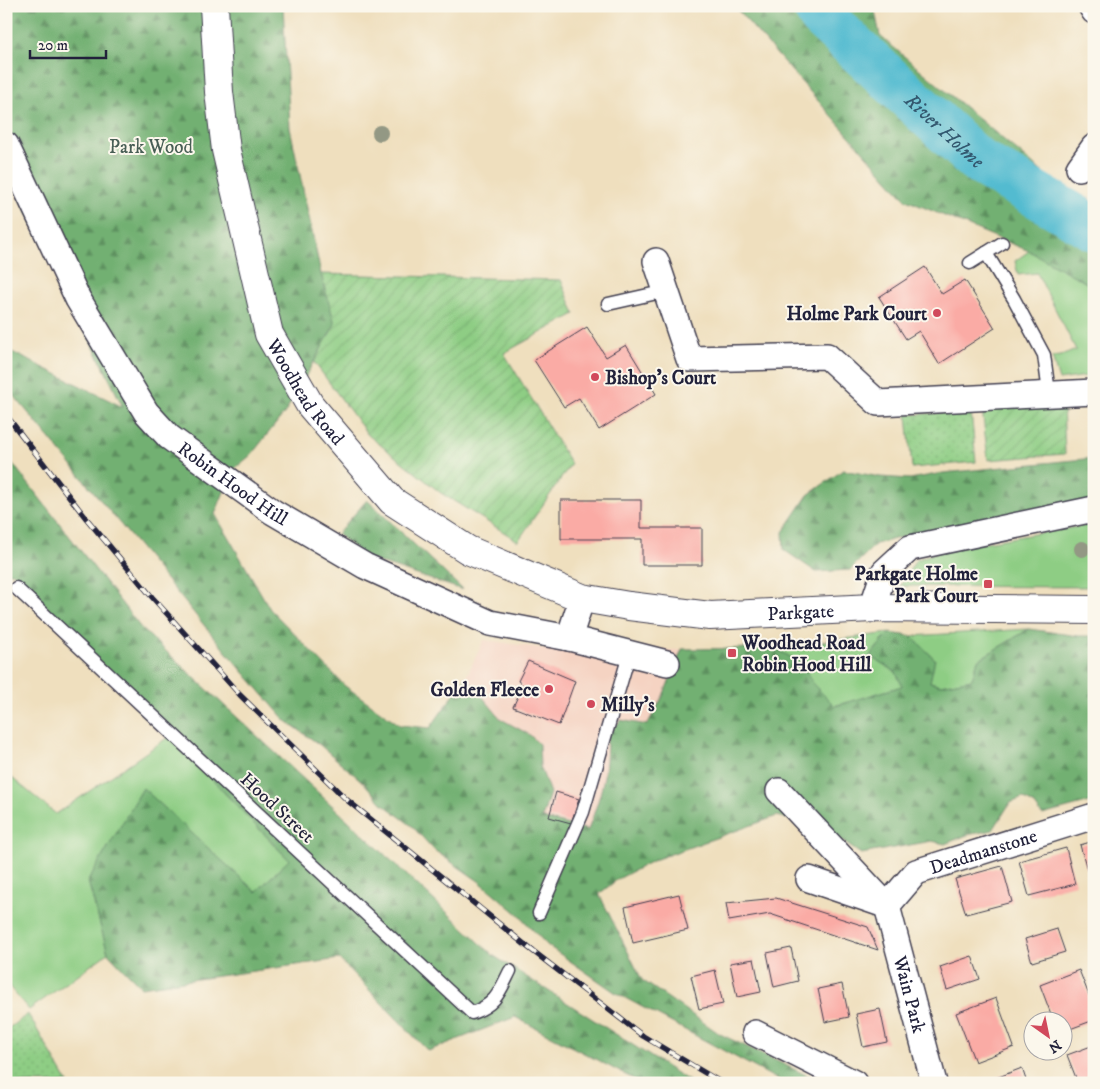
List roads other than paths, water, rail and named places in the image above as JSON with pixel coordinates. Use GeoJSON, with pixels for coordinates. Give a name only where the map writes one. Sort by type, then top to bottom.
{"type":"FeatureCollection","features":[{"type":"Feature","properties":{"kind":"main road","name":"Woodhead Road"},"geometry":{"type":"LineString","coordinates":[[214,6],[219,92],[226,150],[269,334],[310,406],[392,501],[468,550],[582,598],[629,606]]}},
{"type":"Feature","properties":{"kind":"main road","name":"Parkgate"},"geometry":{"type":"LineString","coordinates":[[629,606],[710,616],[872,608],[1094,610]]}},
{"type":"Feature","properties":{"kind":"street"},"geometry":{"type":"LineString","coordinates":[[1091,6],[1094,10]]}},
{"type":"Feature","properties":{"kind":"street","name":"Robin Hood Hill"},"geometry":{"type":"LineString","coordinates":[[6,145],[78,299],[146,412],[169,437],[273,512],[365,566],[490,623],[568,638],[629,655],[667,663]]}},
{"type":"Feature","properties":{"kind":"street"},"geometry":{"type":"LineString","coordinates":[[1079,168],[1094,147]]}},
{"type":"Feature","properties":{"kind":"street"},"geometry":{"type":"LineString","coordinates":[[656,261],[689,359],[827,356],[878,403],[1094,392]]}},
{"type":"Feature","properties":{"kind":"street"},"geometry":{"type":"LineString","coordinates":[[872,608],[884,572],[910,548],[1094,509]]}},
{"type":"Feature","properties":{"kind":"street"},"geometry":{"type":"LineString","coordinates":[[568,638],[582,598]]}},
{"type":"Feature","properties":{"kind":"street"},"geometry":{"type":"LineString","coordinates":[[780,791],[887,906]]}},
{"type":"Feature","properties":{"kind":"street","name":"Deadmanstone"},"geometry":{"type":"LineString","coordinates":[[887,906],[916,872],[1094,816]]}},
{"type":"Feature","properties":{"kind":"street"},"geometry":{"type":"LineString","coordinates":[[809,879],[887,906]]}},
{"type":"Feature","properties":{"kind":"street","name":"Wain Park"},"geometry":{"type":"LineString","coordinates":[[887,906],[934,1083]]}},
{"type":"Feature","properties":{"kind":"street"},"geometry":{"type":"LineString","coordinates":[[755,1033],[854,1083]]}},
{"type":"Feature","properties":{"kind":"lane"},"geometry":{"type":"LineString","coordinates":[[970,263],[1002,243]]}},
{"type":"Feature","properties":{"kind":"lane"},"geometry":{"type":"LineString","coordinates":[[986,253],[1014,299],[1044,355],[1049,393]]}},
{"type":"Feature","properties":{"kind":"lane"},"geometry":{"type":"LineString","coordinates":[[608,304],[666,291]]}},
{"type":"Feature","properties":{"kind":"lane","name":"Hood Street"},"geometry":{"type":"LineString","coordinates":[[16,588],[472,1013],[486,1008],[496,1000],[510,971]]}},
{"type":"Feature","properties":{"kind":"lane"},"geometry":{"type":"LineString","coordinates":[[539,913],[583,812],[629,655]]}},
{"type":"Feature","properties":{"kind":"waterway","name":"River Holme"},"geometry":{"type":"LineString","coordinates":[[815,6],[821,16],[978,161],[1094,228]]}},
{"type":"Feature","properties":{"kind":"railway"},"geometry":{"type":"LineString","coordinates":[[6,415],[86,518],[152,597],[240,695],[347,800],[529,948],[643,1036],[722,1083]]}},
{"type":"Feature","properties":{"kind":"place","name":"Holme Park Court"},"geometry":{"type":"Point","coordinates":[937,313]}},
{"type":"Feature","properties":{"kind":"place","name":"Bishop's Court"},"geometry":{"type":"Point","coordinates":[595,377]}},
{"type":"Feature","properties":{"kind":"place","name":"Parkgate Holme Park Court"},"geometry":{"type":"Point","coordinates":[988,584]}},
{"type":"Feature","properties":{"kind":"place","name":"Woodhead Road Robin Hood Hill"},"geometry":{"type":"Point","coordinates":[732,653]}},
{"type":"Feature","properties":{"kind":"place","name":"Golden Fleece"},"geometry":{"type":"Point","coordinates":[549,689]}},
{"type":"Feature","properties":{"kind":"place","name":"Milly's"},"geometry":{"type":"Point","coordinates":[591,704]}},
{"type":"Feature","properties":{"kind":"park label","name":"Park Wood"},"geometry":{"type":"Point","coordinates":[151,146]}}]}
